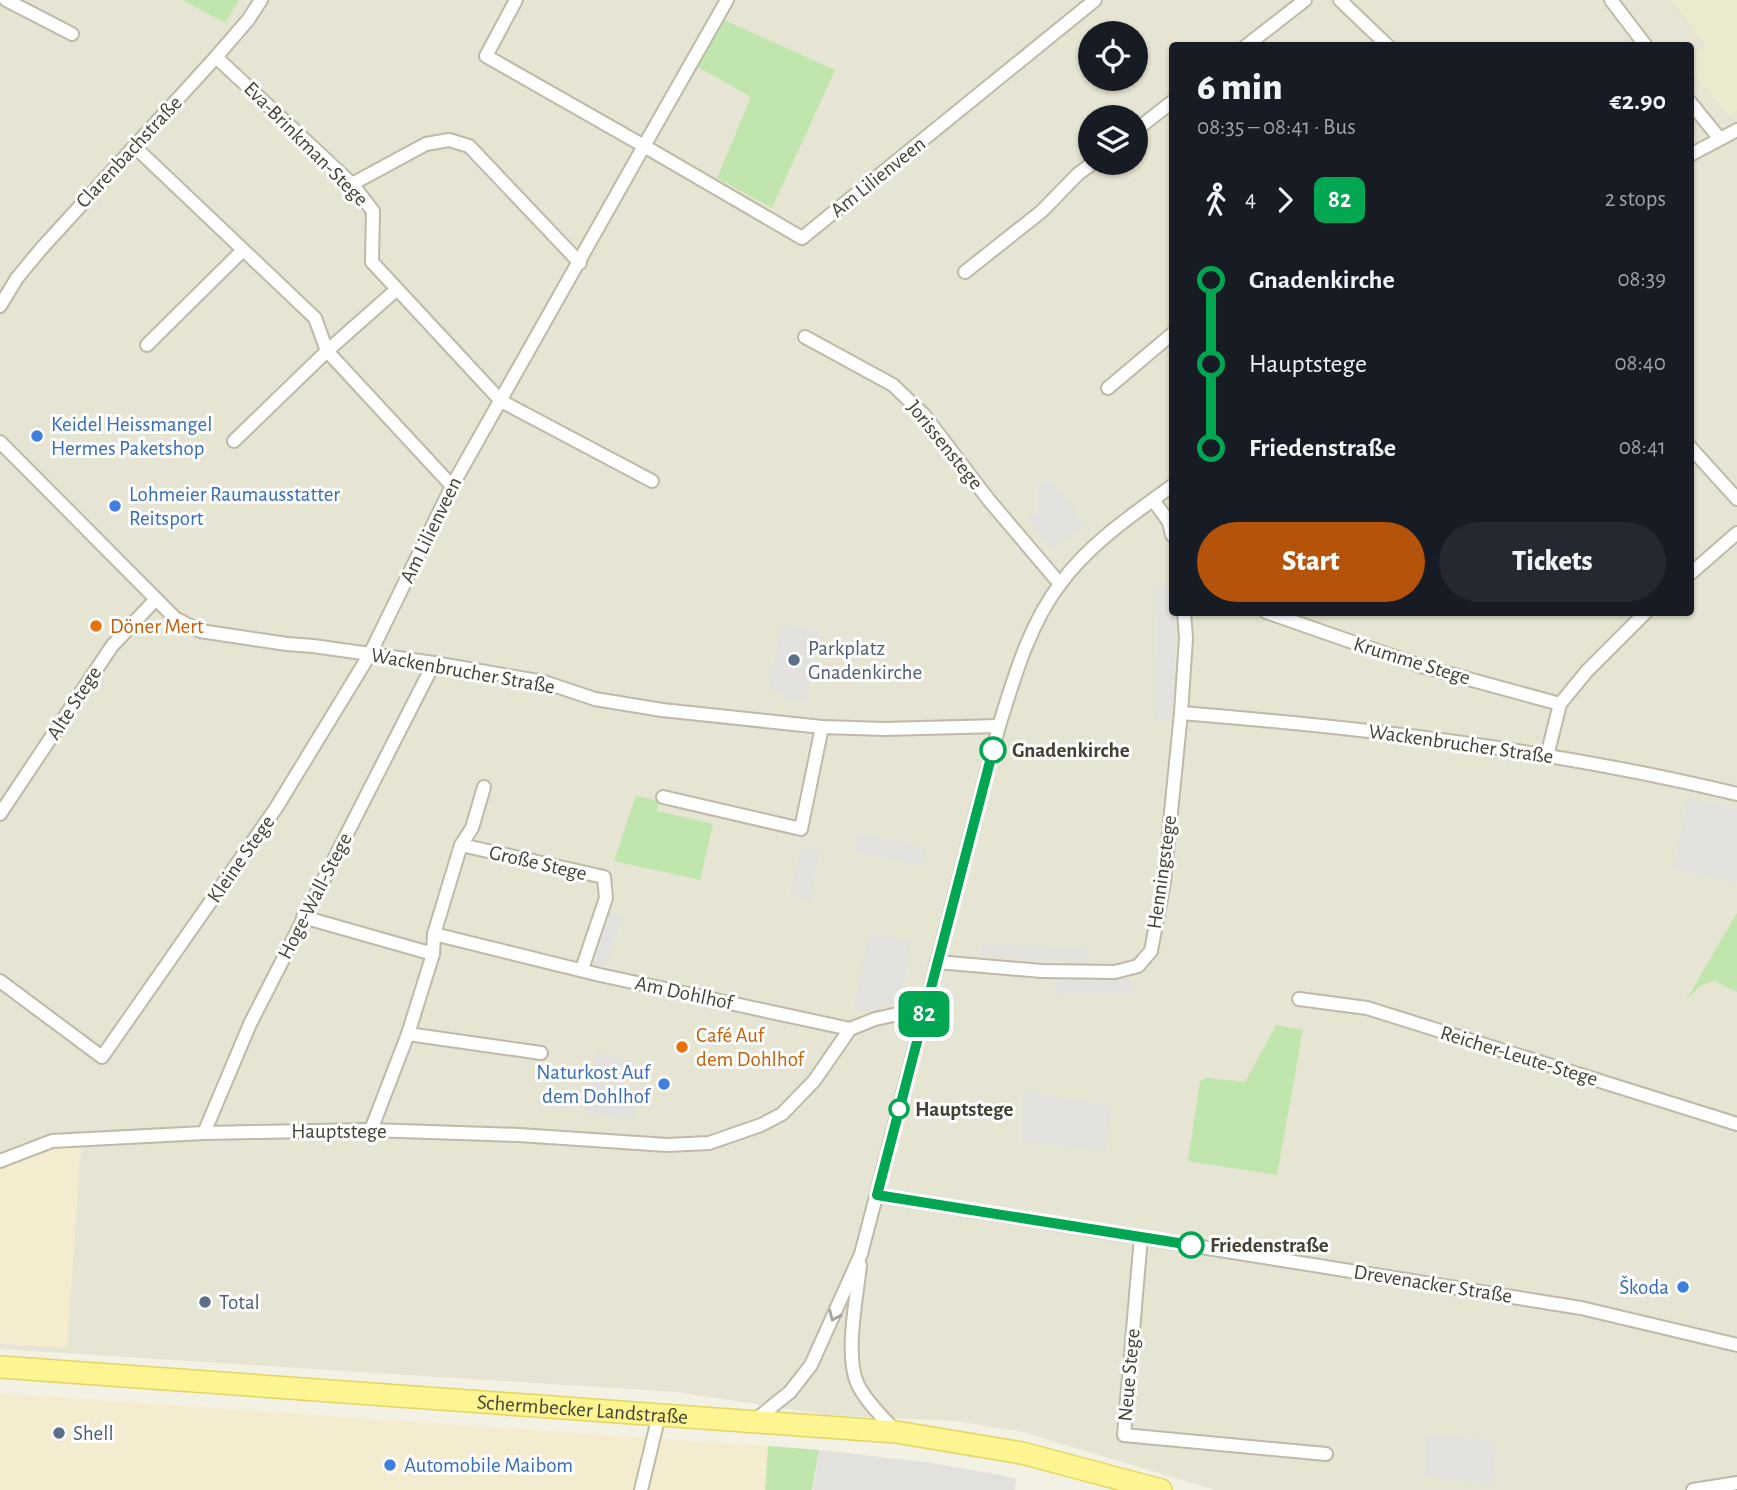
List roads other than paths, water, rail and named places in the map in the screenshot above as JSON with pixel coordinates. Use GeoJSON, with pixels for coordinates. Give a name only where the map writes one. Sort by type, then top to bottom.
{"type":"FeatureCollection","features":[{"type":"Feature","properties":{"kind":"main road","name":"Schermbecker Landstraße"},"geometry":{"type":"LineString","coordinates":[[0,1367],[93,1376],[488,1401],[896,1432],[1022,1453],[1161,1490]]}},
{"type":"Feature","properties":{"kind":"street"},"geometry":{"type":"LineString","coordinates":[[6,0],[72,34]]}},
{"type":"Feature","properties":{"kind":"street","name":"Clarenbachstraße"},"geometry":{"type":"LineString","coordinates":[[0,306],[17,278],[41,249],[216,57],[248,20],[261,0]]}},
{"type":"Feature","properties":{"kind":"street","name":"Am Lilienveen"},"geometry":{"type":"LineString","coordinates":[[516,0],[486,56],[803,238],[1095,0]]}},
{"type":"Feature","properties":{"kind":"street"},"geometry":{"type":"LineString","coordinates":[[644,146],[727,0]]}},
{"type":"Feature","properties":{"kind":"street"},"geometry":{"type":"LineString","coordinates":[[1251,42],[1305,0]]}},
{"type":"Feature","properties":{"kind":"street"},"geometry":{"type":"LineString","coordinates":[[1340,0],[1384,42]]}},
{"type":"Feature","properties":{"kind":"street"},"geometry":{"type":"LineString","coordinates":[[1611,0],[1643,42]]}},
{"type":"Feature","properties":{"kind":"street","name":"Eva-Brinkman-Stege"},"geometry":{"type":"LineString","coordinates":[[216,57],[352,184],[373,211],[372,262],[501,401],[652,481]]}},
{"type":"Feature","properties":{"kind":"street"},"geometry":{"type":"LineString","coordinates":[[1148,121],[1169,104]]}},
{"type":"Feature","properties":{"kind":"street"},"geometry":{"type":"LineString","coordinates":[[1694,107],[1720,139]]}},
{"type":"Feature","properties":{"kind":"street"},"geometry":{"type":"LineString","coordinates":[[1694,153],[1737,130]]}},
{"type":"Feature","properties":{"kind":"street"},"geometry":{"type":"LineString","coordinates":[[352,184],[426,144],[449,140],[468,146],[580,263]]}},
{"type":"Feature","properties":{"kind":"street","name":"Am Lilienveen"},"geometry":{"type":"LineString","coordinates":[[370,654],[452,486],[644,146]]}},
{"type":"Feature","properties":{"kind":"street"},"geometry":{"type":"LineString","coordinates":[[135,147],[315,318],[327,351],[452,486]]}},
{"type":"Feature","properties":{"kind":"street"},"geometry":{"type":"LineString","coordinates":[[965,272],[1042,211],[1078,174]]}},
{"type":"Feature","properties":{"kind":"street"},"geometry":{"type":"LineString","coordinates":[[147,345],[242,251]]}},
{"type":"Feature","properties":{"kind":"street"},"geometry":{"type":"LineString","coordinates":[[234,441],[327,351],[396,290]]}},
{"type":"Feature","properties":{"kind":"street","name":"Jorissenstege"},"geometry":{"type":"LineString","coordinates":[[805,337],[894,385],[923,415],[988,499],[1060,583]]}},
{"type":"Feature","properties":{"kind":"street"},"geometry":{"type":"LineString","coordinates":[[1108,388],[1169,337]]}},
{"type":"Feature","properties":{"kind":"street","name":"Wackenbrucher Straße"},"geometry":{"type":"LineString","coordinates":[[0,442],[175,618],[200,631],[434,663],[544,682],[596,699],[662,710],[822,727],[884,729],[999,726]]}},
{"type":"Feature","properties":{"kind":"street"},"geometry":{"type":"LineString","coordinates":[[1694,451],[1737,499]]}},
{"type":"Feature","properties":{"kind":"street"},"geometry":{"type":"LineString","coordinates":[[896,1432],[866,1398],[852,1366],[862,1254],[999,726],[1018,666],[1044,608],[1060,583],[1097,543],[1169,488]]}},
{"type":"Feature","properties":{"kind":"street"},"geometry":{"type":"LineString","coordinates":[[1153,500],[1169,522]]}},
{"type":"Feature","properties":{"kind":"street"},"geometry":{"type":"LineString","coordinates":[[1694,570],[1737,533]]}},
{"type":"Feature","properties":{"kind":"street","name":"Alte Stege"},"geometry":{"type":"LineString","coordinates":[[0,814],[111,646],[156,598]]}},
{"type":"Feature","properties":{"kind":"street","name":"Henningstege"},"geometry":{"type":"LineString","coordinates":[[937,962],[1115,972],[1138,966],[1151,951],[1164,882],[1181,713],[1186,638],[1184,616]]}},
{"type":"Feature","properties":{"kind":"street","name":"Krumme Stege"},"geometry":{"type":"LineString","coordinates":[[1277,616],[1421,666],[1560,704]]}},
{"type":"Feature","properties":{"kind":"street"},"geometry":{"type":"LineString","coordinates":[[1547,756],[1560,704],[1587,671],[1642,616]]}},
{"type":"Feature","properties":{"kind":"street","name":"Kleine Stege"},"geometry":{"type":"LineString","coordinates":[[0,981],[102,1057],[276,808],[370,654]]}},
{"type":"Feature","properties":{"kind":"street","name":"Hoge-Wall-Stege"},"geometry":{"type":"LineString","coordinates":[[204,1133],[250,1024],[434,663]]}},
{"type":"Feature","properties":{"kind":"street","name":"Wackenbrucher Straße"},"geometry":{"type":"LineString","coordinates":[[1181,713],[1418,737],[1616,767],[1737,794]]}},
{"type":"Feature","properties":{"kind":"street"},"geometry":{"type":"LineString","coordinates":[[663,797],[802,829],[822,727]]}},
{"type":"Feature","properties":{"kind":"street","name":"Große Stege"},"geometry":{"type":"LineString","coordinates":[[371,1130],[408,1034],[433,954],[434,934],[461,845],[472,828],[484,787]]}},
{"type":"Feature","properties":{"kind":"street","name":"Große Stege"},"geometry":{"type":"LineString","coordinates":[[461,845],[604,877],[606,898],[582,970]]}},
{"type":"Feature","properties":{"kind":"street"},"geometry":{"type":"LineString","coordinates":[[303,917],[433,954]]}},
{"type":"Feature","properties":{"kind":"street"},"geometry":{"type":"LineString","coordinates":[[434,934],[582,970]]}},
{"type":"Feature","properties":{"kind":"street","name":"Am Dohlhof"},"geometry":{"type":"LineString","coordinates":[[582,970],[850,1029]]}},
{"type":"Feature","properties":{"kind":"street","name":"Reicher-Leute-Stege"},"geometry":{"type":"LineString","coordinates":[[1299,999],[1367,1009],[1737,1124]]}},
{"type":"Feature","properties":{"kind":"street"},"geometry":{"type":"LineString","coordinates":[[850,1029],[875,1019],[925,1008]]}},
{"type":"Feature","properties":{"kind":"street","name":"Hauptstege"},"geometry":{"type":"LineString","coordinates":[[0,1161],[52,1141],[204,1133],[371,1130],[519,1135],[667,1145],[709,1143],[761,1125],[782,1114],[814,1081],[850,1029]]}},
{"type":"Feature","properties":{"kind":"street"},"geometry":{"type":"LineString","coordinates":[[408,1034],[541,1053]]}},
{"type":"Feature","properties":{"kind":"street","name":"Drevenacker Straße"},"geometry":{"type":"LineString","coordinates":[[877,1195],[1581,1308],[1737,1345]]}},
{"type":"Feature","properties":{"kind":"street","name":"Neue Stege"},"geometry":{"type":"LineString","coordinates":[[1141,1237],[1124,1435],[1326,1454]]}},
{"type":"Feature","properties":{"kind":"street"},"geometry":{"type":"LineString","coordinates":[[754,1421],[790,1392],[811,1365],[862,1254]]}},
{"type":"Feature","properties":{"kind":"street"},"geometry":{"type":"LineString","coordinates":[[641,1490],[659,1415]]}},
{"type":"Feature","properties":{"kind":"street"},"geometry":{"type":"LineString","coordinates":[[1693,1490],[1737,1483]]}},
{"type":"Feature","properties":{"kind":"place","name":"Keidel Heissmangel Hermes Paketshop"},"geometry":{"type":"Point","coordinates":[37,436]}},
{"type":"Feature","properties":{"kind":"place","name":"Lohmeier Raumausstatter Reitsport"},"geometry":{"type":"Point","coordinates":[115,506]}},
{"type":"Feature","properties":{"kind":"place","name":"Döner Mert"},"geometry":{"type":"Point","coordinates":[96,626]}},
{"type":"Feature","properties":{"kind":"place","name":"Parkplatz Gnadenkirche"},"geometry":{"type":"Point","coordinates":[794,660]}},
{"type":"Feature","properties":{"kind":"place","name":"Gnadenkirche"},"geometry":{"type":"Point","coordinates":[993,750]}},
{"type":"Feature","properties":{"kind":"place","name":"Café Auf dem Dohlhof"},"geometry":{"type":"Point","coordinates":[682,1047]}},
{"type":"Feature","properties":{"kind":"place","name":"Naturkost Auf dem Dohlhof"},"geometry":{"type":"Point","coordinates":[664,1084]}},
{"type":"Feature","properties":{"kind":"place","name":"Hauptstege"},"geometry":{"type":"Point","coordinates":[899,1109]}},
{"type":"Feature","properties":{"kind":"place","name":"Friedenstraße"},"geometry":{"type":"Point","coordinates":[1191,1245]}},
{"type":"Feature","properties":{"kind":"place","name":"Škoda"},"geometry":{"type":"Point","coordinates":[1683,1287]}},
{"type":"Feature","properties":{"kind":"place","name":"Total"},"geometry":{"type":"Point","coordinates":[205,1302]}},
{"type":"Feature","properties":{"kind":"place","name":"Shell"},"geometry":{"type":"Point","coordinates":[59,1433]}},
{"type":"Feature","properties":{"kind":"place","name":"Automobile Maibom"},"geometry":{"type":"Point","coordinates":[390,1465]}}]}
